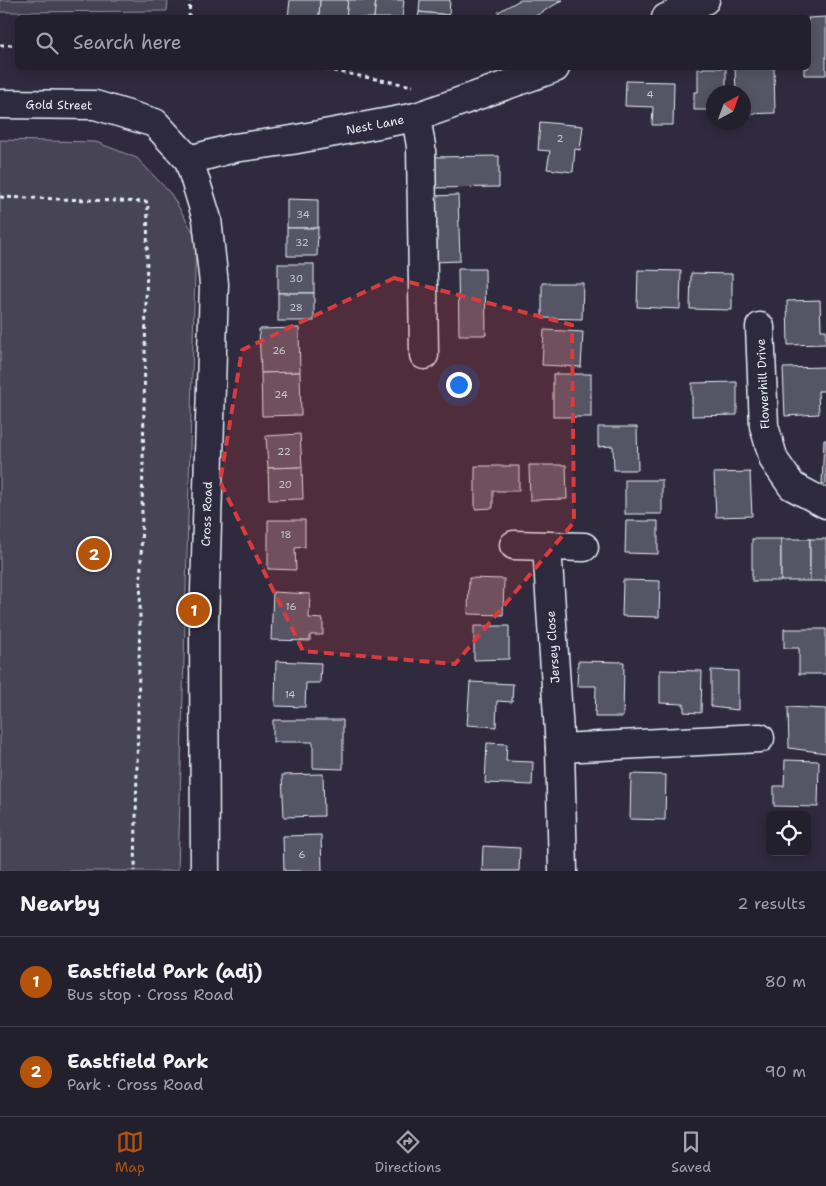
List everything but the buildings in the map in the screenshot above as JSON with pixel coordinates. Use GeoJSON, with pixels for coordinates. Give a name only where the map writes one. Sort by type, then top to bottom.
{"type":"FeatureCollection","features":[{"type":"Feature","properties":{"kind":"street","name":"Nest Lane"},"geometry":{"type":"LineString","coordinates":[[189,160],[234,148],[292,140],[416,117],[549,70]]}},
{"type":"Feature","properties":{"kind":"street","name":"Gold Street"},"geometry":{"type":"LineString","coordinates":[[0,104],[95,105],[155,122],[189,160]]}},
{"type":"Feature","properties":{"kind":"street"},"geometry":{"type":"LineString","coordinates":[[416,117],[421,146],[424,354]]}},
{"type":"Feature","properties":{"kind":"street","name":"Cross Road"},"geometry":{"type":"LineString","coordinates":[[189,160],[207,219],[214,284],[204,625],[205,871]]}},
{"type":"Feature","properties":{"kind":"street","name":"Flowerhill Drive"},"geometry":{"type":"LineString","coordinates":[[760,327],[764,426],[774,460],[792,486],[826,504]]}},
{"type":"Feature","properties":{"kind":"street"},"geometry":{"type":"LineString","coordinates":[[514,545],[584,547]]}},
{"type":"Feature","properties":{"kind":"street","name":"Jersey Close"},"geometry":{"type":"LineString","coordinates":[[547,546],[560,748],[563,871]]}},
{"type":"Feature","properties":{"kind":"street"},"geometry":{"type":"LineString","coordinates":[[560,748],[760,738]]}},
{"type":"Feature","properties":{"kind":"path"},"geometry":{"type":"LineString","coordinates":[[189,15],[190,0]]}},
{"type":"Feature","properties":{"kind":"path"},"geometry":{"type":"LineString","coordinates":[[0,45],[15,45]]}},
{"type":"Feature","properties":{"kind":"path"},"geometry":{"type":"LineString","coordinates":[[329,70],[414,86]]}},
{"type":"Feature","properties":{"kind":"path"},"geometry":{"type":"LineString","coordinates":[[0,197],[148,202],[135,871]]}},
{"type":"Feature","properties":{"kind":"highlighted area"},"geometry":{"type":"Polygon","coordinates":[[[394,278],[572,325],[574,522],[455,664],[303,651],[220,482],[242,350],[394,278]]]}},
{"type":"Feature","properties":{"kind":"shaded area"},"geometry":{"type":"Polygon","coordinates":[[[0,0],[168,0],[167,11],[0,12],[0,0]]]}},
{"type":"Feature","properties":{"kind":"shaded area"},"geometry":{"type":"Polygon","coordinates":[[[0,140],[96,142],[137,158],[171,194],[196,237],[178,871],[0,871],[0,140]]]}},
{"type":"Feature","properties":{"kind":"place","name":"Eastfield Park"},"geometry":{"type":"Point","coordinates":[94,554]}},
{"type":"Feature","properties":{"kind":"place","name":"Eastfield Park (adj)"},"geometry":{"type":"Point","coordinates":[194,610]}}]}
